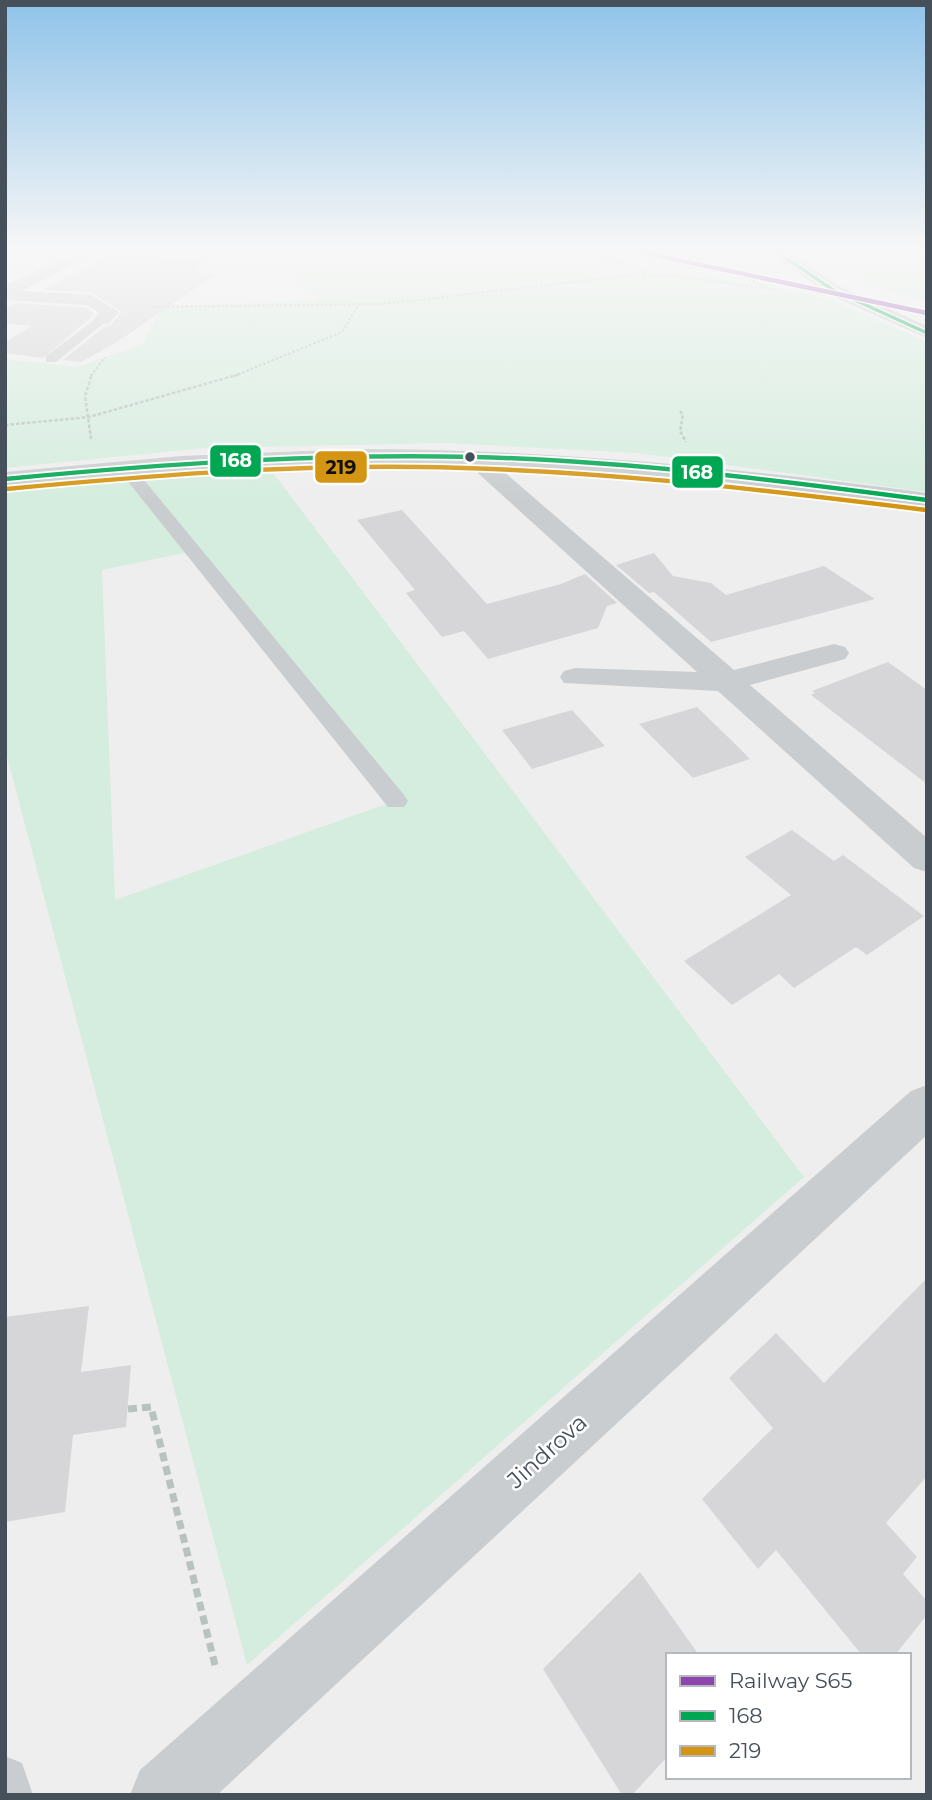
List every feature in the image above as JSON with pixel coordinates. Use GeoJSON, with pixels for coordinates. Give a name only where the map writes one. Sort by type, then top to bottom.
{"type":"FeatureCollection","features":[{"type":"Feature","properties":{"kind":"street"},"geometry":{"type":"LineString","coordinates":[[474,457],[927,859]]}},
{"type":"Feature","properties":{"kind":"street"},"geometry":{"type":"LineString","coordinates":[[5,479],[201,461],[474,457],[762,478],[927,500]]}},
{"type":"Feature","properties":{"kind":"street"},"geometry":{"type":"LineString","coordinates":[[575,677],[725,682],[834,653]]}},
{"type":"Feature","properties":{"kind":"street","name":"Jindrova"},"geometry":{"type":"LineString","coordinates":[[165,1795],[927,1105]]}},
{"type":"Feature","properties":{"kind":"lane"},"geometry":{"type":"LineString","coordinates":[[51,359],[84,334]]}},
{"type":"Feature","properties":{"kind":"lane"},"geometry":{"type":"LineString","coordinates":[[124,466],[396,801]]}},
{"type":"Feature","properties":{"kind":"lane"},"geometry":{"type":"LineString","coordinates":[[5,1780],[9,1795]]}},
{"type":"Feature","properties":{"kind":"path"},"geometry":{"type":"LineString","coordinates":[[92,447],[89,417],[82,394],[88,379],[104,358],[137,334]]}},
{"type":"Feature","properties":{"kind":"path"},"geometry":{"type":"LineString","coordinates":[[5,425],[89,417],[252,371],[337,334]]}},
{"type":"Feature","properties":{"kind":"path"},"geometry":{"type":"LineString","coordinates":[[128,1409],[151,1406],[218,1677]]}},
{"type":"Feature","properties":{"kind":"green space"},"geometry":{"type":"Polygon","coordinates":[[[148,334],[909,334],[927,342],[927,492],[638,453],[445,443],[205,448],[5,468],[5,359],[77,367],[142,344],[148,334]]]}},
{"type":"Feature","properties":{"kind":"green space"},"geometry":{"type":"Polygon","coordinates":[[[274,474],[804,1177],[247,1665],[5,749],[5,489],[137,476],[274,474]],[[193,551],[102,570],[115,900],[395,801],[193,551]]]}},
{"type":"Feature","properties":{"kind":"building"},"geometry":{"type":"Polygon","coordinates":[[[18,334],[71,334],[43,358],[5,353],[5,342],[18,334]]]}},
{"type":"Feature","properties":{"kind":"building"},"geometry":{"type":"Polygon","coordinates":[[[95,334],[129,334],[81,362],[63,360],[95,334]]]}},
{"type":"Feature","properties":{"kind":"building"},"geometry":{"type":"Polygon","coordinates":[[[402,510],[487,604],[561,584],[585,574],[617,603],[607,606],[598,628],[488,659],[464,631],[442,637],[406,593],[415,590],[357,520],[402,510]]]}},
{"type":"Feature","properties":{"kind":"building"},"geometry":{"type":"Polygon","coordinates":[[[654,553],[673,576],[711,583],[726,595],[824,566],[875,599],[711,642],[654,592],[649,593],[616,565],[654,553]]]}},
{"type":"Feature","properties":{"kind":"building"},"geometry":{"type":"Polygon","coordinates":[[[888,662],[927,690],[927,784],[811,695],[815,693],[812,691],[888,662]]]}},
{"type":"Feature","properties":{"kind":"building"},"geometry":{"type":"Polygon","coordinates":[[[697,707],[750,759],[693,778],[639,724],[697,707]]]}},
{"type":"Feature","properties":{"kind":"building"},"geometry":{"type":"Polygon","coordinates":[[[572,710],[605,746],[532,769],[502,730],[572,710]]]}},
{"type":"Feature","properties":{"kind":"building"},"geometry":{"type":"Polygon","coordinates":[[[792,830],[834,861],[843,855],[924,916],[867,955],[856,947],[794,988],[779,974],[732,1005],[684,961],[791,895],[745,857],[792,830]]]}},
{"type":"Feature","properties":{"kind":"building"},"geometry":{"type":"Polygon","coordinates":[[[927,1278],[927,1476],[886,1523],[917,1557],[903,1574],[927,1601],[927,1615],[897,1653],[860,1653],[776,1550],[758,1569],[702,1499],[773,1428],[729,1378],[776,1333],[824,1383],[927,1278]]]}},
{"type":"Feature","properties":{"kind":"building"},"geometry":{"type":"Polygon","coordinates":[[[89,1306],[81,1372],[131,1365],[126,1427],[73,1435],[65,1512],[5,1522],[5,1317],[89,1306]]]}},
{"type":"Feature","properties":{"kind":"building"},"geometry":{"type":"Polygon","coordinates":[[[640,1572],[698,1653],[666,1653],[666,1758],[632,1795],[622,1795],[543,1669],[640,1572]]]}},
{"type":"Feature","properties":{"kind":"transit line","name":"168"},"geometry":{"type":"LineString","coordinates":[[5,479],[240,460],[475,457],[645,467],[927,500]]}},
{"type":"Feature","properties":{"kind":"transit line","name":"219"},"geometry":{"type":"LineString","coordinates":[[6,489],[242,470],[359,466],[477,468],[646,478],[926,510]]}}]}
